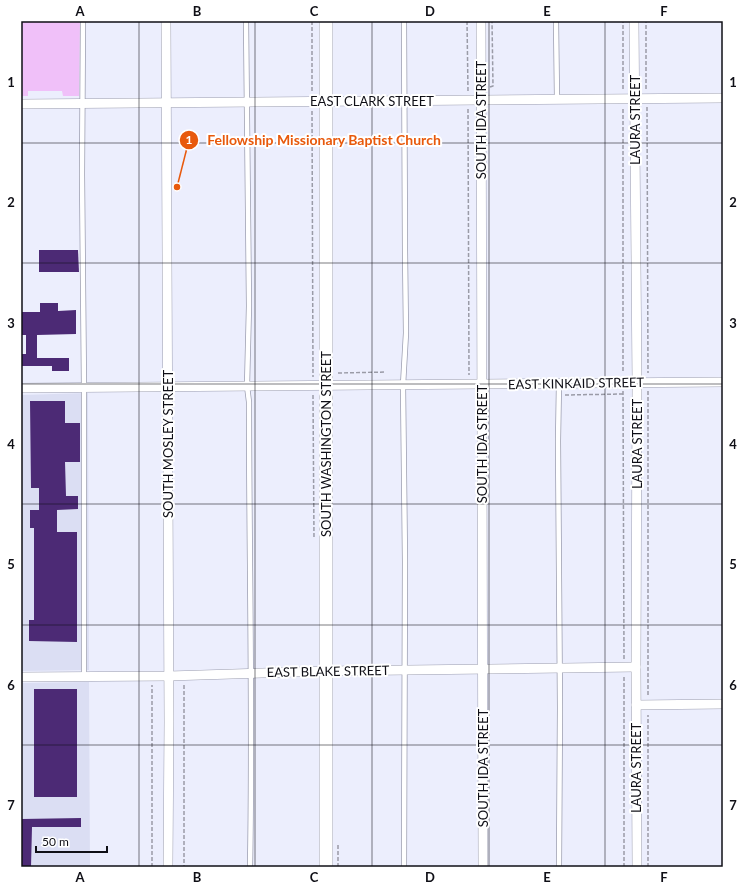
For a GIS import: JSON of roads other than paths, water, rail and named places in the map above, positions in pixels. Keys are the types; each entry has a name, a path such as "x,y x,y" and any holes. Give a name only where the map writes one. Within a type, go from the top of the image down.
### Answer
{"street":[{"name":"SOUTH MOSLEY STREET","path":"166,21 169,676 168,867"},
{"name":"SOUTH WASHINGTON STREET","path":"326,21 326,101 320,386 326,671 326,867"},
{"name":"SOUTH IDA STREET","path":"481,21 484,867"},
{"name":"LAURA STREET","path":"634,21 637,383 637,867"},
{"name":"EAST CLARK STREET","path":"21,104 723,98"},
{"name":"EAST KINKAID STREET","path":"21,388 723,382"},
{"name":"EAST BLAKE STREET","path":"21,677 169,676 326,671 636,667"},
{"path":"636,705 723,704"}],"lane":[{"path":"83,21 82,182 84,676"},
{"path":"246,21 249,306 247,386 249,402 250,867"},
{"path":"404,21 406,334 403,385 405,670 404,867"},
{"path":"556,21 557,99"},
{"path":"559,384 559,867"}],"place":[{"name":"Fellowship Missionary Baptist Church","path":"177,187"}]}
